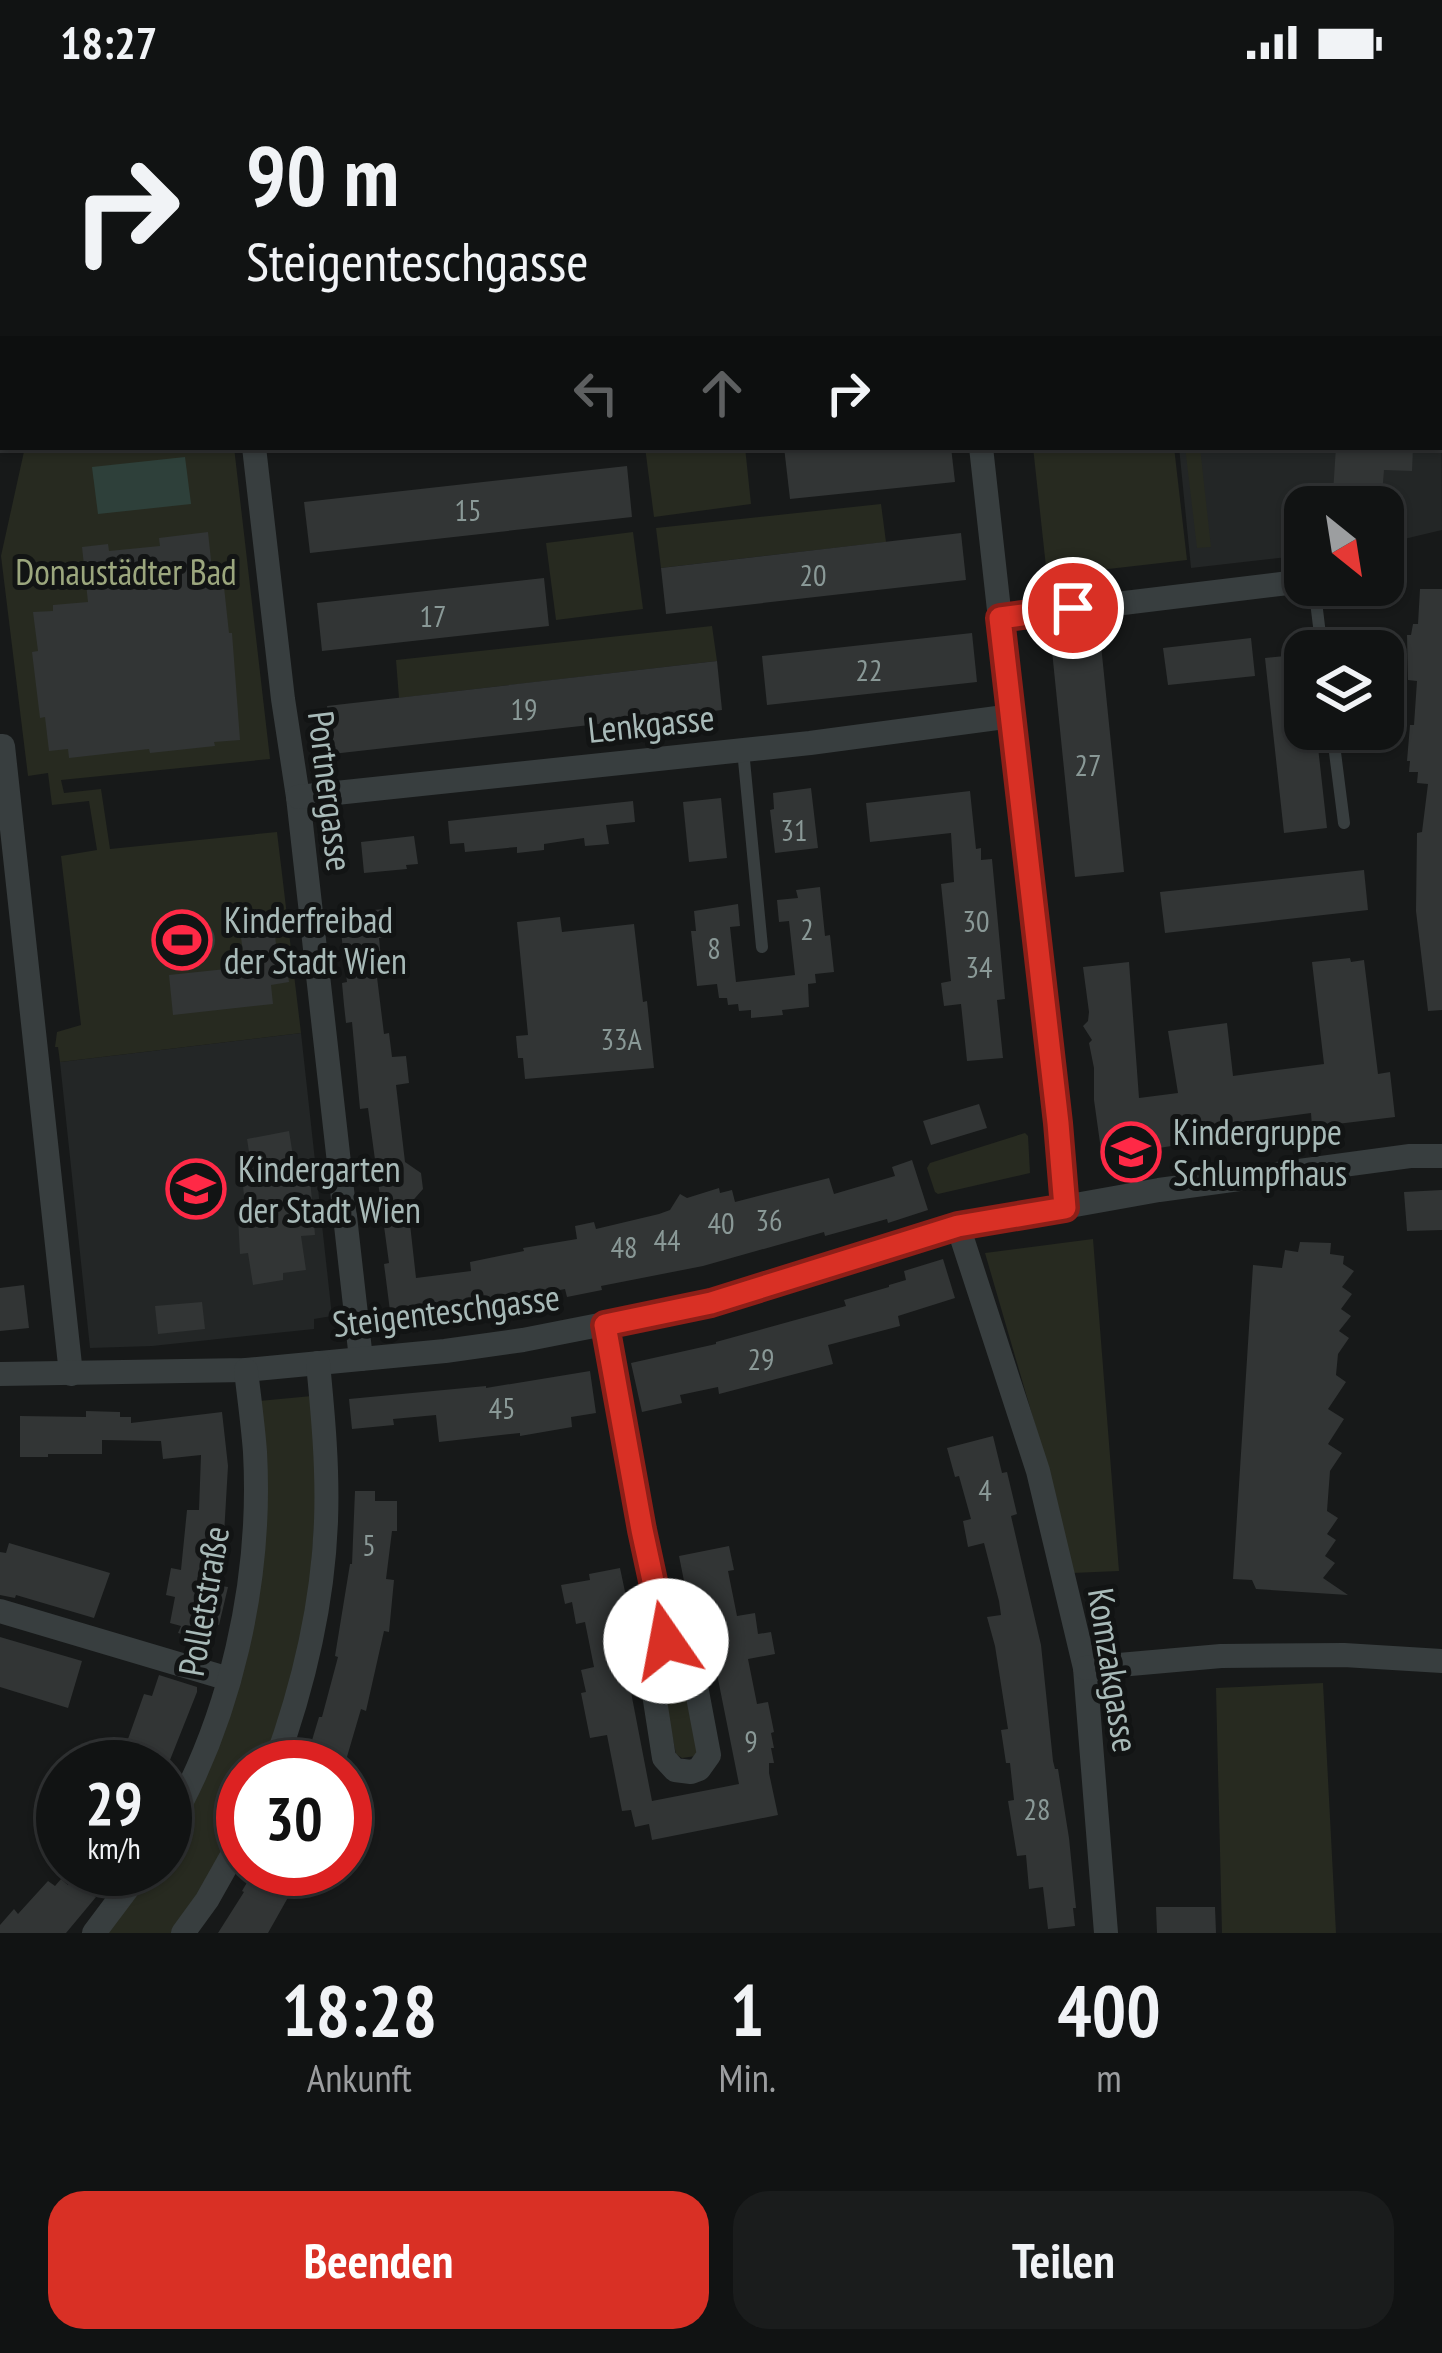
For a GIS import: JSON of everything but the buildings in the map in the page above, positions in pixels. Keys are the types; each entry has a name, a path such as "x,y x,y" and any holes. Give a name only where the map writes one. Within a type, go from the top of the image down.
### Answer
{"street":[{"name":"Portnergasse","path":"254,450 361,1360"},
{"path":"981,450 1065,1208"},
{"path":"1000,618 1284,583"},
{"name":"Lenkgasse","path":"298,797 1012,716"},
{"path":"1,746 71,1374"},
{"name":"Steigenteschgasse","path":"0,1374 246,1370 484,1346 729,1298 958,1226 1159,1190 1410,1156 1442,1156"},
{"name":"Komzakgasse","path":"958,1226 1024,1422 1084,1668 1106,1933"},
{"path":"605,1325 674,1678"},
{"path":"283,1740 308,1654 323,1559 326,1490 318,1363"},
{"name":"Polletstraße","path":"192,1775 229,1679 245,1607 254,1532 255,1450 246,1370"},
{"path":"0,1610 229,1679"},
{"path":"1084,1668 1222,1656 1344,1655 1442,1661"},
{"path":"183,1933 216,1885"},
{"path":"94,1933 122,1896"}],"lane":[{"path":"743,749 763,947"},
{"path":"1335,750 1344,824"}],"shaded area":[{"path":"1179,450 1442,450 1442,530 1404,539 1404,486 1284,486 1284,557 1191,568"},
{"path":"185,457 191,504 98,514 92,467"},
{"path":"196,921 210,926 215,940 210,954 196,959 182,954 177,940 182,926"},
{"name":"Kindergarten der Stadt Wien","path":"301,1033 332,1316 314,1319 314,1329 90,1348 60,1062"}],"green space":[{"name":"Donaustädter Bad","path":"24,450 234,450 270,759 61,780 64,793 101,789 110,849 277,832 301,1033 60,1062 57,1032 81,1025 61,856 97,850 89,801 52,805 48,773 28,776 1,556"},
{"path":"645,450 745,450 751,504 654,517"},
{"path":"1033,450 1174,450 1187,560 1047,576"},
{"path":"1185,450 1200,450 1211,547 1197,548"},
{"path":"881,504 886,542 661,568 656,528"},
{"path":"633,532 643,609 556,620 546,543"},
{"path":"712,626 717,661 399,698 396,660"},
{"path":"1025,1133 1030,1173 935,1192 927,1168 930,1163"},
{"path":"1093,1239 1119,1571 1072,1573 1049,1473 985,1253"},
{"path":"312,1396 318,1472 307,1623 273,1740 216,1740 216,1869 173,1933 105,1933 132,1896 192,1896 192,1795 227,1712 259,1401"},
{"path":"1323,1683 1336,1933 1222,1933 1216,1688"},
{"path":"683,1688 700,1751 682,1758 676,1754 664,1697"}],"place":[{"name":"Kinderfreibad der Stadt Wien","path":"182,940"},
{"name":"Kindergruppe Schlumpfhaus","path":"1131,1152"},
{"name":"Kindergarten der Stadt Wien","path":"196,1189"}],"route":[{"path":"666,1641 605,1325 711,1303 958,1226 1065,1208 1000,618 1073,608"}]}
